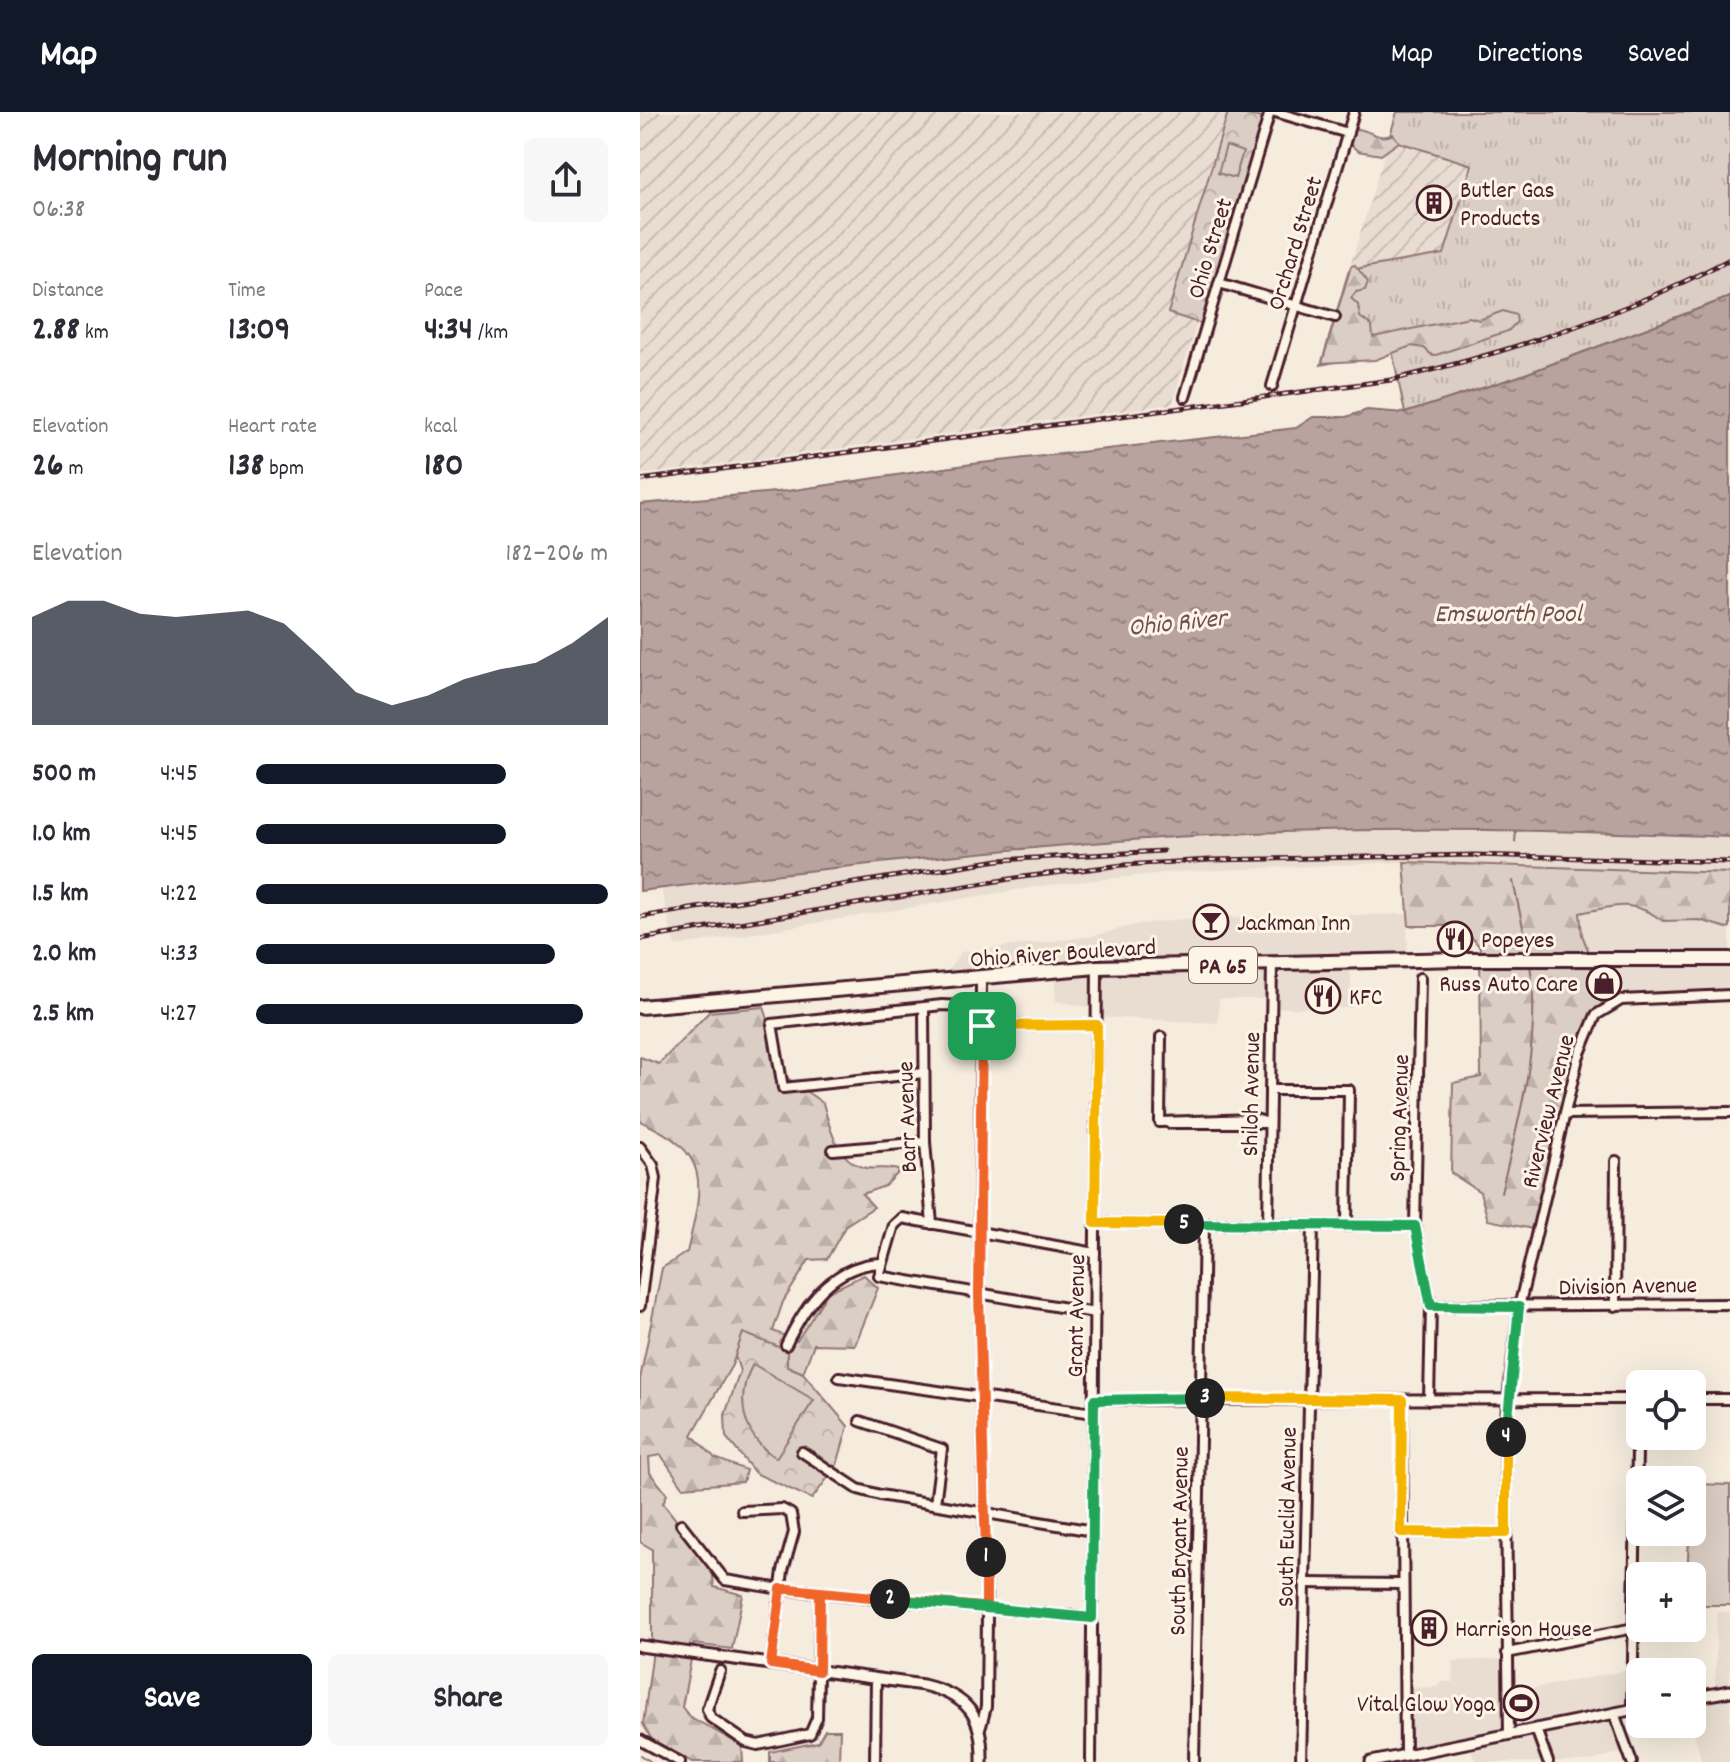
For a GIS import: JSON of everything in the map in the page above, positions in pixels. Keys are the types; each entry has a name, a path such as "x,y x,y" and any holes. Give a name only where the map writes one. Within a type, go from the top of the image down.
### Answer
{"highway":[{"name":"Ohio River Boulevard","path":"640,1007 981,980 1097,967 1591,957 1730,959"}],"street":[{"path":"1273,112 1348,133"},
{"name":"Ohio Street","path":"1185,397 1273,112"},
{"name":"Orchard Street","path":"1272,386 1354,112"},
{"path":"1219,283 1335,317"},
{"name":"Shiloh Avenue","path":"1268,1225 1272,964"},
{"name":"Grant Avenue","path":"1091,1762 1097,967"},
{"name":"Spring Avenue","path":"1420,978 1415,1226 1431,1306 1429,1400"},
{"path":"981,980 979,1294 986,1513 986,1707 981,1726 982,1762"},
{"name":"Riverview Avenue","path":"1509,1734 1506,1533 1509,1398 1519,1307 1589,1026 1606,1007 1637,998 1730,995"},
{"path":"924,1073 783,1088 772,1024 924,1008 982,1007"},
{"name":"Barr Avenue","path":"924,1008 925,1142 932,1224"},
{"path":"982,1026 1097,1025"},
{"path":"1161,1037 1160,1122 1254,1126 1269,1123"},
{"path":"1270,1090 1349,1090 1347,1226"},
{"path":"1565,1114 1730,1112"},
{"path":"833,1150 925,1142"},
{"path":"640,1147 653,1165 656,1178 640,1306"},
{"path":"1615,1306 1616,1161"},
{"path":"1095,1253 902,1218 894,1225 879,1276 1095,1313"},
{"path":"1095,1223 1415,1226"},
{"name":"South Bryant Avenue","path":"1194,1762 1204,1224"},
{"name":"South Euclid Avenue","path":"1301,1762 1313,1226"},
{"path":"786,1345 814,1295 858,1266 882,1263"},
{"name":"Division Avenue","path":"1431,1306 1730,1304"},
{"path":"839,1377 1094,1413"},
{"path":"1094,1400 1626,1399"},
{"path":"1706,1399 1730,1399"},
{"path":"1402,1400 1401,1584 1405,1755"},
{"path":"860,1421 942,1449 935,1504"},
{"path":"1635,1562 1638,1450"},
{"path":"802,1452 858,1489 1093,1531"},
{"path":"742,1511 782,1509 791,1514 794,1532 781,1589 771,1664"},
{"path":"681,1524 725,1580 781,1589 1092,1618"},
{"path":"1401,1532 1506,1533"},
{"path":"1304,1583 1401,1584"},
{"path":"720,1671 707,1709 715,1721 758,1745 813,1732 819,1671 820,1592"},
{"path":"1507,1653 1626,1630"},
{"path":"640,1646 947,1692 962,1701 981,1726"},
{"path":"875,1762 876,1679"},
{"path":"1706,1695 1730,1691"},
{"path":"1371,1762 1405,1755 1422,1757 1509,1734 1626,1711"},
{"path":"1614,1713 1632,1762"},
{"path":"1536,1729 1548,1762"},
{"path":"640,1740 680,1762"}],"shaded area":[{"path":"640,112 1228,112 1168,313 1197,323 1172,404 640,475"},
{"path":"1389,139 1472,164 1444,254 1349,270"},
{"path":"1320,831 1615,832 1730,837 1730,873 1404,862 1175,872 1047,885 675,946 661,888 797,871 1145,839"},
{"path":"1627,904 1683,922 1699,920 1730,927 1730,995 1637,998 1606,1007 1592,992 1591,957 1582,935 1580,913"},
{"path":"1408,914 1407,960 1350,962 1352,1008 1271,1008 1271,999 1219,999 1218,1023 1097,1017 1097,1009 1056,1001 1054,972 939,983 961,952 1092,936 1139,924 1194,918"},
{"path":"1717,1612 1730,1612 1730,1762 1702,1762 1695,1738 1706,1738 1706,1695 1715,1693"},
{"path":"1507,1659 1509,1693 1626,1670 1626,1711 1615,1713 1628,1750 1588,1762 1476,1762 1467,1742 1405,1755 1404,1688 1436,1687 1441,1682 1453,1682 1453,1661"}],"green space":[{"path":"1228,112 1264,118 1202,324 1168,313"},
{"path":"1397,112 1730,112 1730,297 1520,376 1405,413 1392,350 1321,365 1349,270 1444,254 1472,165 1389,139"},
{"path":"1358,129 1380,136 1393,134 1399,142 1381,155 1358,151 1346,141 1349,131"},
{"path":"1226,146 1243,152 1235,178 1218,173"},
{"path":"1355,265 1368,282 1365,290 1356,292 1351,298 1358,305 1360,317 1372,326 1373,337 1469,317 1479,320 1503,311 1516,315 1517,322 1508,331 1433,356 1424,348 1411,346 1375,360 1322,363 1351,266"},
{"path":"1404,862 1730,873 1730,927 1727,928 1699,920 1663,921 1633,907 1614,906 1580,913 1582,935 1591,957 1592,992 1606,1007 1589,1026 1538,1230 1488,1220 1480,1192 1451,1173 1453,1083 1481,1077 1480,947 1462,926 1409,926"},
{"path":"764,1007 786,1077 823,1103 835,1141 846,1157 862,1167 900,1171 885,1186 862,1194 874,1207 846,1225 827,1259 809,1260 783,1302 773,1331 797,1341 828,1292 864,1275 878,1288 855,1345 814,1344 803,1373 787,1366 743,1334 732,1365 692,1435 715,1458 746,1470 743,1482 683,1487 661,1455 649,1457 650,1473 667,1494 663,1503 712,1566 714,1587 743,1595 732,1649 694,1644 682,1707 689,1716 742,1746 743,1762 692,1762 652,1740 643,1724 652,1658 652,1549 640,1542 640,1379 662,1268 687,1252 697,1208 697,1173 680,1146 664,1133 640,1121 640,1057 659,1064 709,1012"},
{"path":"743,1333 787,1350 787,1366 803,1373 848,1426 837,1465 812,1499 755,1473 726,1437 725,1415 740,1371 735,1356"},
{"path":"753,1364 814,1400 776,1458 756,1439 745,1416 744,1390"},
{"path":"1706,1484 1730,1485 1730,1605 1706,1605 1706,1562 1688,1562 1689,1546 1706,1546"},
{"path":"825,1730 840,1730 839,1762 770,1762 770,1752 818,1742"}],"water":[{"name":"Emsworth Pool","path":"1730,297 1730,837 1437,830 1218,835 955,855 640,891 640,504 787,491 972,464 1296,428 1313,417 1346,417 1367,410 1405,413 1520,376"}],"waterway":[{"path":"1515,842 1516,831"},
{"path":"1513,881 1529,955"},
{"path":"1501,1192 1531,1050 1533,993 1530,965"},
{"path":"641,1755 651,1762"}],"railway":[{"path":"640,480 1391,380 1478,358 1607,315 1730,259"},
{"path":"640,917 999,860 1163,851"},
{"path":"640,939 1022,877 1123,865 1210,860 1475,855 1730,862"}],"place":[{"name":"Butler Gas Products","path":"1434,203"},
{"name":"Jackman Inn","path":"1211,922"},
{"name":"Popeyes","path":"1455,939"},
{"name":"Russ Auto Care","path":"1604,983"},
{"name":"KFC","path":"1323,996"},
{"name":"Harrison House","path":"1429,1628"},
{"name":"Vital Glow Yoga","path":"1521,1703"}],"route":[{"path":"982,1026 979,1294 986,1513 986,1608 981,1607 789,1589 781,1589 771,1664 819,1671 820,1592 1092,1618 1094,1400 1402,1400 1401,1532 1506,1533 1505,1424 1519,1307 1431,1306 1415,1226 1095,1223 1097,1025 982,1026"}],"water label":[{"name":"Ohio River","path":"1177,621"}]}
